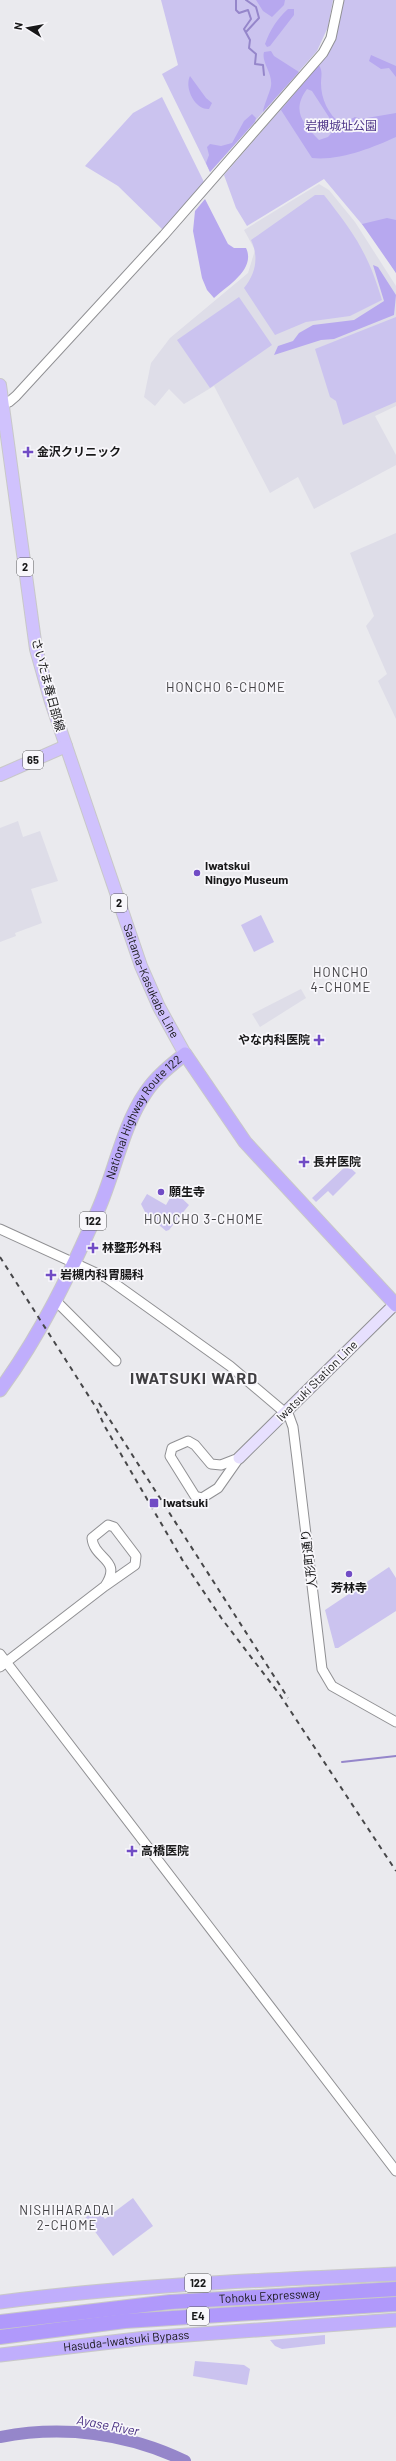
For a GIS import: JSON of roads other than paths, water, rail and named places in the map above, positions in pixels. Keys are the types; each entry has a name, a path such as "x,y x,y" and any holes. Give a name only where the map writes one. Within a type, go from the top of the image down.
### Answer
{"highway":[{"name":"National Highway Route 122","path":"0,1390 20,1363 57,1302 104,1196 139,1103 156,1080 185,1054 245,1142 396,1304"},
{"name":"122","path":"0,2302 73,2293 185,2284 396,2274"},
{"name":"Tohoku Expressway","path":"0,2322 170,2302 396,2289"},
{"name":"Tohoku Expressway","path":"0,2337 124,2321 396,2304"},
{"name":"Hasuda-Iwatsuki Bypass","path":"0,2355 83,2344 396,2320"}],"main road":[{"name":"さいたま春日部線","path":"0,385 1,404 36,649 66,746"},
{"name":"65","path":"0,775 66,746"},
{"name":"Saitama-Kasukabe Line","path":"66,746 141,966 164,1017 185,1054"},
{"name":"Iwatsuki Station Line","path":"239,1458 396,1304"}],"street":[{"path":"1,404 16,396 160,240 323,53 331,38 339,0"},
{"path":"0,1228 107,1278 204,1346 285,1412"},
{"path":"57,1302 116,1361"},
{"name":"人形町通り","path":"285,1412 292,1421 320,1658 325,1677 332,1686 396,1722"},
{"path":"188,1441 195,1446 205,1460 211,1464 221,1465 239,1458 218,1488 206,1497 199,1498 195,1496 170,1453 172,1448 188,1441"},
{"path":"3,1665 105,1586 125,1573 135,1565 136,1556 114,1527 108,1525 92,1538 111,1568 118,1572 125,1573"},
{"path":"105,1586 111,1575 111,1568"},
{"path":"0,1654 3,1665 396,2171"}],"waterway":[{"path":"236,0 236,10 239,13 248,10 251,19 244,29 250,40 249,48 256,54 255,64 263,65 264,75"},
{"path":"246,0 256,7 259,18 246,32"},
{"path":"342,1762 396,1756"},
{"name":"Ayase River","path":"0,2437 24,2433 47,2432 94,2434 140,2444 163,2451 185,2461"}],"railway":[{"path":"0,1257 97,1409 104,1425 183,1561 222,1619 280,1695 396,1871"},
{"path":"99,1403 288,1698"}],"place":[{"name":"金沢クリニック","path":"28,452"},
{"name":"Iwatskui Ningyo Museum","path":"197,873"},
{"name":"やな内科医院","path":"319,1040"},
{"name":"長井医院","path":"304,1162"},
{"name":"願生寺","path":"161,1192"},
{"name":"林整形外科","path":"93,1248"},
{"name":"岩槻内科胃腸科","path":"51,1275"},
{"name":"Iwatsuki","path":"154,1503"},
{"name":"芳林寺","path":"349,1574"},
{"name":"高橋医院","path":"132,1851"}],"district":[{"name":"HONCHO 6-CHOME","path":"226,687"},
{"name":"HONCHO 4-CHOME","path":"341,980"},
{"name":"HONCHO 3-CHOME","path":"204,1219"},
{"name":"IWATSUKI WARD","path":"194,1378"},
{"name":"NISHIHARADAI 2-CHOME","path":"67,2218"}],"park label":[{"name":"岩槻城址公園","path":"341,126"}]}
